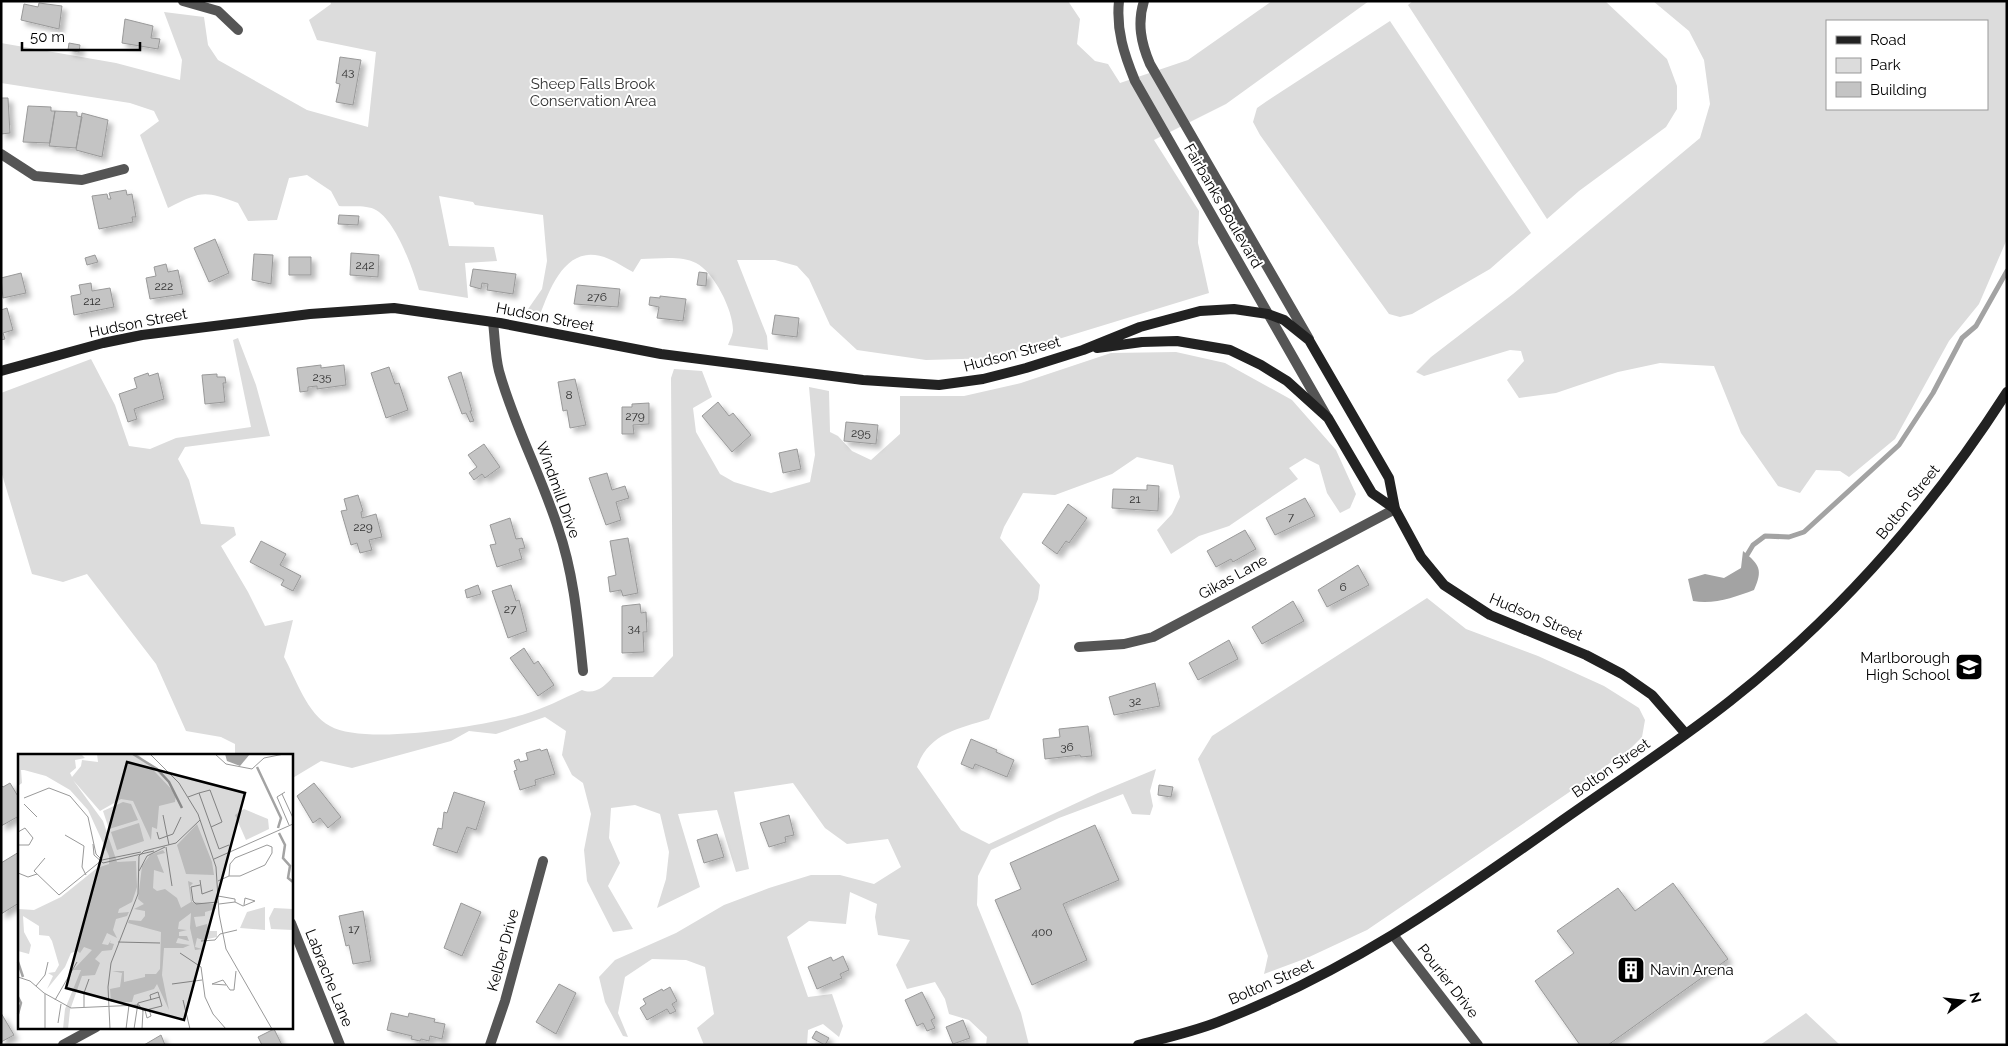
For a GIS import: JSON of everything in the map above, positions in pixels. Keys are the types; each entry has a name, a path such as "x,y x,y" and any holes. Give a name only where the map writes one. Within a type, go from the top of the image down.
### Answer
{"street":[{"path":"183,1 218,11 238,30"},
{"name":"Fairbanks Boulevard","path":"1119,1 1120,39 1135,81 1328,418"},
{"name":"Fairbanks Boulevard","path":"1142,5 1140,30 1150,64 1309,340"},
{"path":"1,154 35,176 82,180 124,169"},
{"name":"Hudson Street","path":"1,371 103,343 142,335 310,314 394,308 493,322 661,354 911,384 939,385 984,379 1083,350 1140,327 1200,311 1234,308 1268,314 1284,320 1309,340 1389,478 1395,509 1421,557 1444,585 1458,596 1490,615 1586,655 1622,674 1652,695 1686,734"},
{"name":"Windmill Drive","path":"493,322 498,369 511,409 540,476 559,531 576,601 583,671"},
{"name":"Hudson Street","path":"1083,350 1160,340 1194,343 1230,350 1261,364 1281,377 1328,418 1372,493 1395,509"},
{"name":"Bolton Street","path":"1138,1045 1227,1018 1334,969 1394,936 1451,899 1686,734 1731,700 1781,658 1875,565 1929,501 2007,392"},
{"name":"Gikas Lane","path":"1079,647 1124,644 1153,638 1395,509"},
{"name":"Kelber Drive","path":"490,1045 505,1001 543,861"},
{"name":"Labrache Lane","path":"292,925 340,1045"},
{"name":"Pourier Drive","path":"1394,936 1478,1045"},
{"path":"64,1045 94,1028"}],"green space":[{"name":"Sheep Falls Brook Conservation Area","path":"330,1 1068,1 1080,19 1077,44 1095,61 1108,64 1120,83 1188,60 1272,1 1369,1 1226,104 1154,140 1199,211 1198,243 1209,293 996,358 926,360 857,350 830,325 809,279 797,266 775,260 737,260 767,336 768,350 728,345 733,332 732,322 730,312 721,292 703,268 696,263 683,259 641,259 633,272 609,259 595,255 582,256 572,261 563,269 550,291 540,315 526,312 542,289 547,261 543,215 475,205 473,202 439,196 449,246 494,247 497,261 465,263 468,298 419,290 402,245 389,222 382,214 370,208 339,206 331,191 307,175 289,178 277,220 248,221 238,203 210,194 188,198 168,208 140,135 159,121 154,111 130,103 1,83 1,43 116,63 180,80 182,60 164,12 204,17 208,45 218,60 307,110 368,127 376,52 317,40 309,20 331,4"},
{"path":"1413,1 1605,1 1667,59 1677,86 1677,109 1666,127 1579,191 1547,219 1408,5"},
{"path":"1653,1 2007,1 2007,239 1979,304 1949,341 1895,439 1849,477 1840,471 1816,470 1800,493 1778,486 1741,433 1714,366 1660,363 1618,372 1556,393 1519,398 1507,380 1524,361 1521,351 1510,350 1424,376 1416,372 1431,357 1513,294 1700,138 1710,104 1704,60 1689,31"},
{"path":"1390,21 1531,233 1490,269 1412,314 1400,317 1389,314 1260,135 1253,122 1257,108"},
{"path":"238,338 256,385 270,436 185,447 178,459 189,480 201,524 234,527 236,535 221,546 265,626 293,620 284,657 309,705 330,726 347,732 396,734 424,732 453,729 522,715 582,690 595,691 603,687 613,677 653,677 673,656 671,378 674,369 702,371 712,397 693,408 696,432 720,474 734,482 771,493 810,482 815,455 809,387 829,391 830,432 838,436 852,451 871,460 900,434 900,396 964,396 1021,383 1111,353 1176,352 1225,363 1292,400 1336,450 1356,494 1350,508 1340,513 1327,493 1319,465 1305,458 1289,468 1298,479 1229,526 1199,536 1171,554 1157,530 1172,514 1180,497 1173,465 1137,457 1112,474 1055,495 1023,493 1000,538 1040,585 1038,599 989,719 946,734 937,740 922,756 917,767 961,830 989,844 1098,793 1156,769 1150,791 1153,806 1150,815 1132,814 1123,794 1059,818 991,850 978,876 977,905 1021,1013 1029,1045 986,1045 987,1037 969,1020 949,1014 945,999 935,982 907,989 896,965 910,940 878,935 875,917 877,904 850,892 846,924 809,921 787,937 808,997 832,994 843,1026 839,1037 823,1024 808,1030 807,1045 704,1045 697,1028 714,1014 705,967 686,960 652,959 625,977 618,1013 628,1037 623,1036 605,1002 599,977 615,960 676,933 724,905 811,875 840,875 874,884 901,867 888,839 847,844 825,828 793,783 734,792 749,869 736,872 717,810 678,814 700,887 657,908 666,879 669,852 660,814 635,805 611,808 609,838 620,863 608,886 633,929 613,932 587,881 584,850 591,814 583,783 572,775 562,755 566,731 545,717 496,734 469,731 451,741 352,768 321,761 292,778 292,754 235,754 235,744 221,737 186,731 156,664 87,574 63,582 32,574 1,471 1,393 91,359 115,405 129,446 150,449 176,438 251,427 233,340"},
{"path":"1427,598 1466,629 1538,656 1604,686 1639,708 1645,720 1642,737 1631,748 1568,793 1367,930 1307,958 1264,974 1268,956 1198,759 1212,736"},
{"path":"1806,1013 1840,1045 1760,1045"}],"shaded area":[{"path":"1743,551 1753,560 1758,568 1759,573 1754,590 1717,601 1693,601 1688,579 1705,574 1724,578 1741,568"}],"building":[{"path":"39,3 62,6 59,29 21,20 24,4 38,7"},
{"path":"125,19 153,26 151,38 160,39 158,49 122,43"},
{"path":"69,43 80,45 79,52 68,50"},
{"path":"340,57 361,60 353,105 336,102 340,84 336,83"},
{"path":"1,98 8,98 10,133 1,134"},
{"path":"28,106 51,107 51,111 55,111 50,143 23,142"},
{"path":"55,111 77,112 77,116 82,117 76,148 49,146"},
{"path":"82,113 108,120 102,157 76,150"},
{"path":"126,190 127,195 132,194 136,217 132,217 133,222 99,229 92,196 107,194 108,199 111,199 109,193"},
{"path":"339,215 359,216 358,225 338,224"},
{"path":"215,239 229,273 209,282 194,248"},
{"path":"351,253 379,255 378,277 350,275"},
{"path":"254,254 273,255 271,284 252,280"},
{"path":"95,255 98,262 87,265 85,258"},
{"path":"289,257 311,257 311,275 289,275"},
{"path":"166,264 168,272 178,270 183,294 150,299 146,278 156,276 154,267"},
{"path":"473,269 516,274 513,294 487,290 488,284 482,283 481,289 470,286"},
{"path":"699,272 707,273 706,286 697,285"},
{"path":"21,273 26,293 3,298 1,278"},
{"path":"91,283 92,291 110,288 114,307 74,315 71,296 81,294 79,285"},
{"path":"577,285 620,289 618,307 574,304"},
{"path":"660,296 686,299 683,321 657,318 659,307 649,305 650,297 660,298"},
{"path":"7,308 13,330 3,333 5,339 1,340 1,310"},
{"path":"775,315 799,318 797,337 772,334"},
{"path":"321,365 321,368 344,365 346,385 317,389 317,386 308,387 308,391 300,392 297,368"},
{"path":"389,367 395,384 399,383 408,410 386,418 371,373"},
{"path":"461,372 474,421 470,422 466,413 462,414 448,377"},
{"path":"148,373 149,376 158,373 164,399 134,409 137,419 128,422 119,394 137,388 134,378"},
{"path":"217,374 217,377 225,377 226,383 223,383 225,402 205,404 202,375"},
{"path":"575,379 586,425 570,428 567,410 563,411 558,382"},
{"path":"718,402 729,416 733,413 751,435 732,452 702,416"},
{"path":"649,403 649,424 633,425 634,434 622,434 622,407 632,407 632,404"},
{"path":"846,422 878,425 876,444 844,441"},
{"path":"484,444 500,467 485,478 482,474 474,480 469,473 477,467 468,455"},
{"path":"797,449 801,469 783,473 779,453"},
{"path":"607,473 612,490 625,486 629,498 616,502 621,520 606,525 589,478"},
{"path":"1147,485 1159,486 1158,511 1112,508 1113,489 1147,490"},
{"path":"358,495 363,511 361,512 362,518 376,514 382,537 369,540 372,550 360,553 357,543 351,545 341,511 347,510 344,499"},
{"path":"1305,498 1315,516 1275,535 1266,518"},
{"path":"1068,504 1087,518 1069,543 1066,541 1057,554 1042,543"},
{"path":"510,518 516,539 522,538 525,548 519,549 522,559 497,567 490,545 496,544 490,525"},
{"path":"1245,530 1256,549 1233,562 1231,559 1216,567 1207,551"},
{"path":"628,538 638,593 623,596 621,590 610,592 608,577 616,575 610,541"},
{"path":"261,541 286,554 280,565 301,576 293,591 281,585 284,580 250,562"},
{"path":"1358,565 1369,585 1327,607 1318,590"},
{"path":"478,585 481,594 467,598 465,590"},
{"path":"511,585 516,601 519,600 527,631 508,638 492,591"},
{"path":"1293,601 1304,621 1262,644 1252,627"},
{"path":"640,604 641,613 646,612 647,632 643,632 644,652 622,653 622,606"},
{"path":"1229,640 1238,659 1198,680 1189,663"},
{"path":"524,648 534,664 538,661 554,685 538,696 510,658"},
{"path":"1155,683 1160,706 1114,715 1109,697"},
{"path":"1088,726 1092,756 1081,757 1080,755 1045,759 1043,739 1060,737 1059,729"},
{"path":"971,739 997,750 996,752 1014,760 1007,777 975,764 973,769 961,764"},
{"path":"540,749 541,751 547,749 555,774 535,780 536,785 520,790 514,771 517,770 514,761 519,759 520,762 528,760 526,753"},
{"path":"10,783 18,796 18,817 1,826 1,785 3,787"},
{"path":"314,783 341,817 328,828 320,818 313,823 297,796"},
{"path":"1159,785 1173,787 1171,797 1158,795"},
{"path":"454,792 485,802 476,830 467,827 457,853 433,845 438,828 442,829 444,812 447,813"},
{"path":"789,815 794,835 785,837 786,842 769,847 760,823"},
{"path":"1095,825 1119,880 1063,904 1087,960 1032,985 995,900 1021,889 1010,863"},
{"path":"717,834 724,857 704,863 697,840"},
{"path":"18,853 18,904 1,914 1,863"},
{"name":"Navin Arena","path":"1673,883 1728,959 1608,1045 1580,1045 1535,981 1574,953 1557,931 1618,888 1635,911"},
{"path":"461,903 481,912 462,956 444,948"},
{"path":"363,911 371,961 353,964 349,945 346,946 339,916"},
{"path":"843,956 849,970 840,974 842,978 817,989 808,967 831,957 833,961"},
{"path":"559,984 576,993 556,1034 536,1022"},
{"path":"670,987 677,1001 672,1004 676,1011 670,1014 667,1009 647,1020 640,1008 646,1004 643,999"},
{"path":"922,992 935,1018 931,1020 935,1028 927,1031 923,1023 917,1026 905,1000"},
{"path":"1,1013 14,1035 1,1042"},
{"path":"391,1013 408,1017 409,1013 435,1019 434,1022 445,1024 442,1039 430,1036 429,1041 421,1039 420,1041 411,1039 412,1036 387,1030"},
{"path":"963,1020 970,1038 953,1044 946,1027"},
{"path":"274,1029 282,1045 262,1045 258,1037"},
{"path":"816,1031 829,1038 825,1045 812,1038"},
{"path":"161,1035 165,1045 144,1045"}],"waterway":[{"path":"1747,555 1753,545 1765,536 1789,537 1804,532 1899,445 1933,393 1962,338 1976,326 2007,271"}],"place":[{"name":"Marlborough High School","path":"1969,667"},
{"name":"Navin Arena","path":"1631,970"}]}
